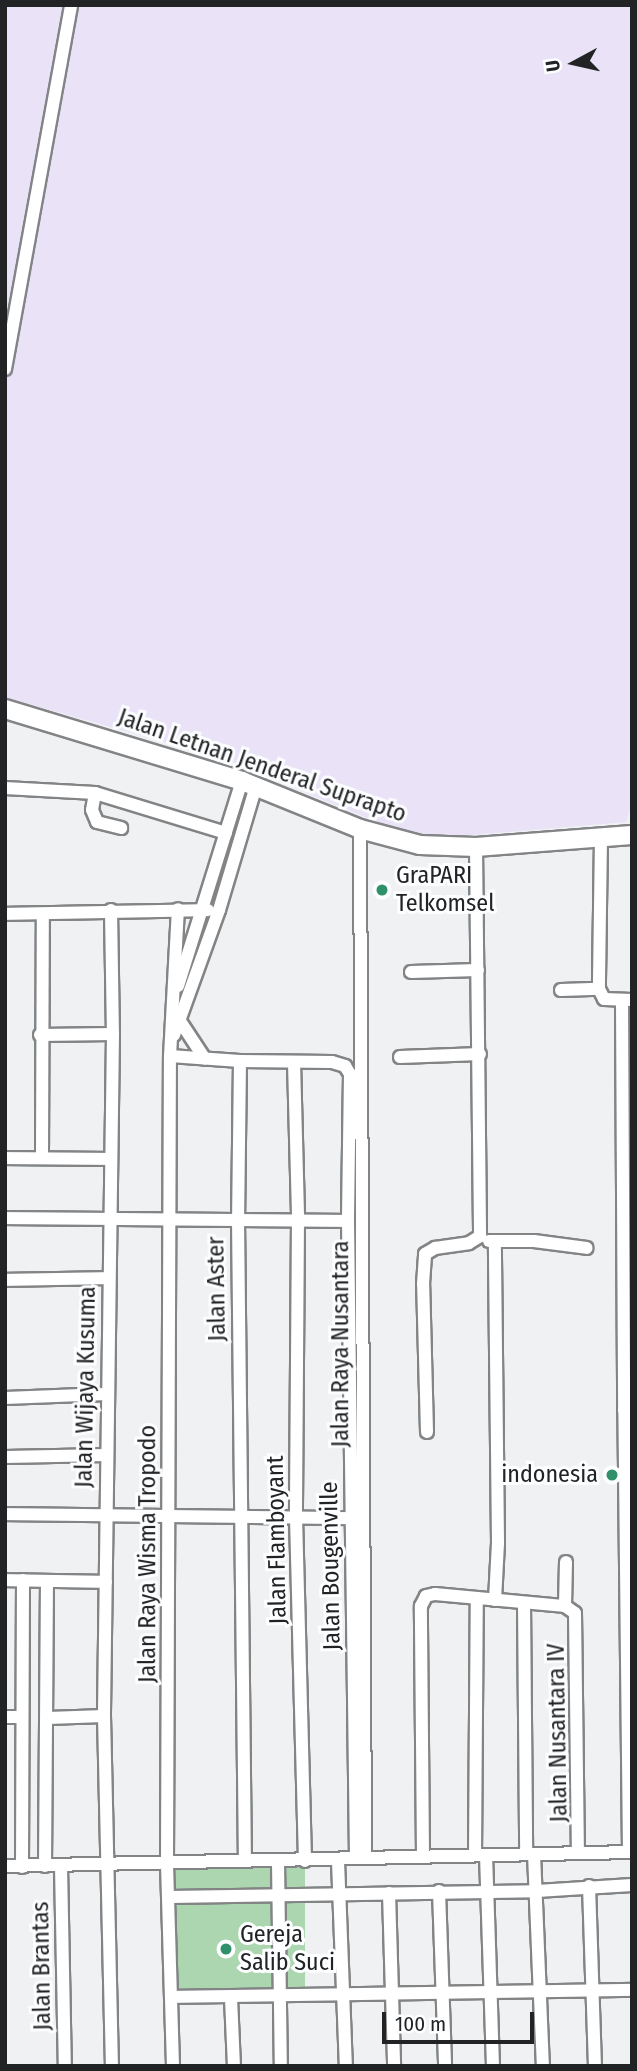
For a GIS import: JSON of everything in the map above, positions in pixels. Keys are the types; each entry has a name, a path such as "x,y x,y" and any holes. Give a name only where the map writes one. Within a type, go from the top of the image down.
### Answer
{"main road":[{"name":"Jalan Letnan Jenderal Suprapto","path":"5,709 249,784 360,829 420,845 476,847 632,835"}],"street":[{"path":"5,369 71,5"},
{"path":"171,1006 226,833 249,784"},
{"path":"171,1042 219,910 249,784"},
{"path":"5,789 94,793 226,833"},
{"path":"94,793 92,810 97,822 121,828"},
{"name":"Jalan Raya Nusantara","path":"359,1856 360,829"},
{"path":"5,1866 106,1865 167,1861 339,1863 359,1856 630,1852 627,1000 602,999 599,989 601,837"},
{"path":"476,847 480,1236"},
{"path":"171,1006 178,909"},
{"name":"Jalan Wijaya Kusuma","path":"111,910 113,1034 104,1716 112,2066"},
{"path":"5,914 219,910"},
{"path":"42,1158 40,1035 43,914"},
{"path":"411,972 478,970"},
{"path":"561,990 599,989"},
{"name":"Jalan Raya Wisma Tropodo","path":"171,1006 167,1861 173,2066"},
{"path":"180,1021 205,1059"},
{"path":"40,1035 113,1034"},
{"path":"400,1057 480,1054"},
{"path":"170,1056 294,1062"},
{"name":"Jalan Aster","path":"240,1061 238,1219 245,1861"},
{"name":"Jalan Bougenville","path":"294,1062 340,1063 347,1068 352,1086 348,1221 359,1856"},
{"name":"Jalan Flamboyant","path":"294,1062 298,1219 296,1517 305,1861"},
{"path":"5,1158 110,1159"},
{"path":"5,1218 348,1221"},
{"path":"480,1236 495,1243 534,1241 587,1248"},
{"path":"427,1432 423,1284 425,1254 435,1248 469,1243 480,1236"},
{"path":"495,1243 498,1543 495,1600"},
{"path":"5,1280 109,1278"},
{"path":"5,1398 107,1395"},
{"path":"5,1457 106,1455"},
{"path":"5,1514 352,1518"},
{"name":"Jalan Nusantara IV","path":"566,1562 578,1852"},
{"path":"5,1580 106,1582"},
{"path":"22,1867 23,1580"},
{"path":"46,1866 47,1581"},
{"path":"423,1855 421,1603 426,1596 435,1594 570,1609"},
{"path":"477,1598 481,1855 486,1891 493,2066"},
{"path":"524,1602 530,1854 537,1891 542,2066"},
{"path":"48,1718 104,1716"},
{"path":"5,1717 22,1717"},
{"path":"278,1862 281,2066"},
{"path":"339,1863 346,2066"},
{"name":"Jalan Brantas","path":"61,1866 65,2066"},
{"path":"169,1897 340,1892 537,1891 632,1885"},
{"path":"589,1886 595,2066"},
{"path":"439,1891 445,2066"},
{"path":"388,1893 394,2066"},
{"path":"172,1997 393,1995 540,1989 632,1990"},
{"path":"231,1998 234,2066"}],"shaded area":[{"path":"5,5 632,5 632,804 626,822 435,838 402,832 220,758 5,697"}],"green space":[{"path":"241,782 253,788 219,908 203,911"},
{"path":"167,1861 305,1861 305,1997 167,1997"}],"place":[{"name":"GraPARI Telkomsel","path":"382,890"},
{"name":"indonesia","path":"612,1475"},
{"name":"Gereja Salib Suci","path":"226,1949"}]}
